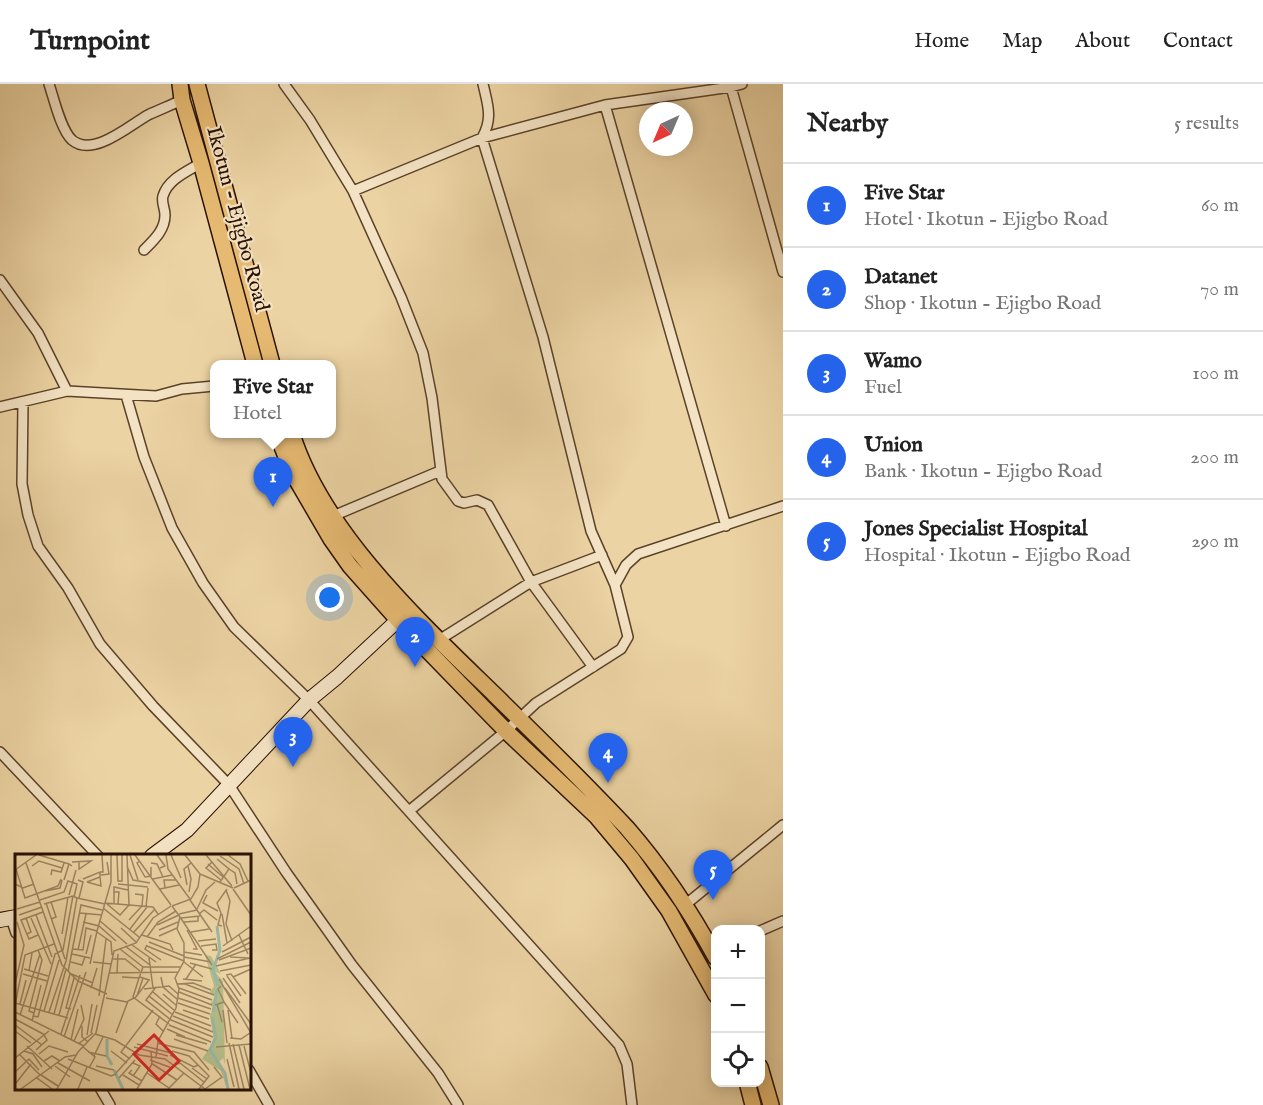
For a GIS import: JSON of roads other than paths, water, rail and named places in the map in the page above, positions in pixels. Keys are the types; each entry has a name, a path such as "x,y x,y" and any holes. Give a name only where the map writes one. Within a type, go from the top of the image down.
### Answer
{"main road":[{"name":"Ikotun - Ejigbo Road","path":"180,84 182,100 254,360"},
{"name":"Ikotun - Ejigbo Road","path":"197,84 271,360"},
{"path":"279,438 292,472 331,539 351,566 398,620 506,731 596,816 632,859 669,911 711,986"},
{"path":"294,438 306,470 333,516 375,572 439,640 627,828 685,905 711,948"},
{"path":"765,1084 771,1105"},
{"path":"748,1087 753,1105"}],"street":[{"path":"49,84 65,130 71,139 80,144 107,140 126,131 151,114 182,100"},
{"path":"284,84 310,120 353,191 402,297 423,353 432,398 442,479 458,501 464,503 477,500 488,505 531,582 593,667"},
{"path":"409,811 506,731 536,703 621,649 628,637 615,585 591,531 543,337 482,138 489,126 489,112 483,84"},
{"path":"353,191 482,138 605,105 742,84"},
{"path":"731,87 783,272"},
{"path":"605,105 726,526"},
{"path":"144,250 157,237 164,224 162,197 167,189 175,178 201,163"},
{"path":"0,280 38,333 67,391"},
{"path":"0,407 67,391 156,396 182,389 210,386"},
{"path":"126,396 156,492 172,528 202,583 234,627 309,700 619,1045 627,1064 632,1105"},
{"path":"23,402 22,484 28,515 38,546 68,588 100,644 153,706 229,785 286,872 352,965 438,1073 458,1105"},
{"path":"333,516 440,471"},
{"path":"615,585 626,565 638,554 783,506"},
{"path":"439,640 531,582 602,555"},
{"path":"155,854 187,830 309,700 398,620"},
{"path":"0,752 96,854"},
{"path":"685,905 783,825"},
{"path":"765,929 783,921"},
{"path":"250,1072 270,1105"},
{"path":"101,1090 110,1105"}],"place":[{"name":"Five Star","path":"273,507"},
{"name":"Datanet","path":"415,667"},
{"name":"Wamo","path":"293,767"},
{"name":"Union","path":"608,783"},
{"name":"Jones Specialist Hospital","path":"713,900"}]}
